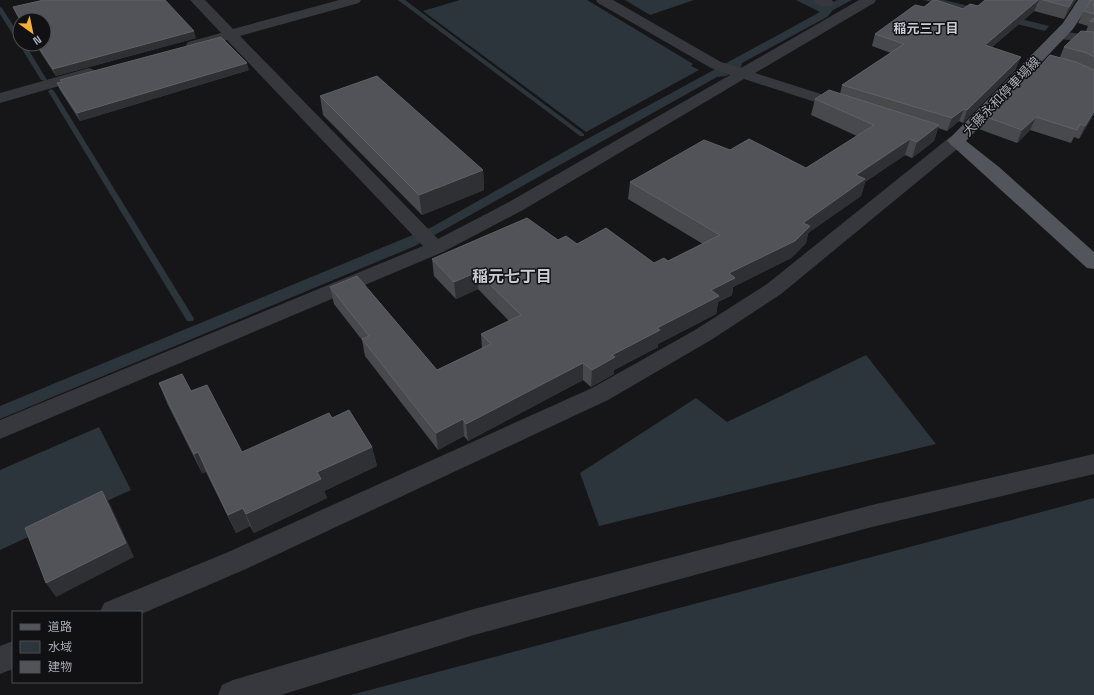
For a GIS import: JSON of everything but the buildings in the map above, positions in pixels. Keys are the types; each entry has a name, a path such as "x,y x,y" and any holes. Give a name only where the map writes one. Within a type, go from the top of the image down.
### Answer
{"main road":[{"name":"大藤永和停車場線","path":"1085,0 1043,61 949,139 993,171 1094,263"}],"street":[{"path":"197,0 429,241"},
{"path":"176,49 354,0"},
{"path":"603,0 716,65 860,111"},
{"path":"0,430 429,241 516,206 739,73 869,0"},
{"path":"1060,35 1094,40"},
{"path":"0,98 100,70"},
{"path":"116,611 236,561 600,394 703,335 774,289 949,139"},
{"path":"233,695 482,620 872,516 1094,464"},
{"path":"0,660 12,655"}],"water":[{"path":"460,0 587,0 693,64 691,66 699,70 586,132 423,11"},
{"path":"625,0 694,0 650,15"},
{"path":"796,0 814,0 825,5 838,0 852,0 833,10 827,17 742,63 741,68 726,76 717,77 415,246 0,419 0,406 432,227 578,144 820,12"},
{"path":"923,0 944,0 1049,26 1045,31"},
{"path":"866,355 936,444 599,526 580,473 696,398 727,422"},
{"path":"99,427 131,490 0,550 0,470"},
{"path":"1094,498 1094,695 351,695"}],"waterway":[{"path":"401,0 582,135"},
{"path":"0,9 12,28"},
{"path":"27,52 44,80"},
{"path":"51,91 190,319"}],"district":[{"name":"稲元三丁目","path":"926,28"},
{"name":"稲元七丁目","path":"512,276"}]}
